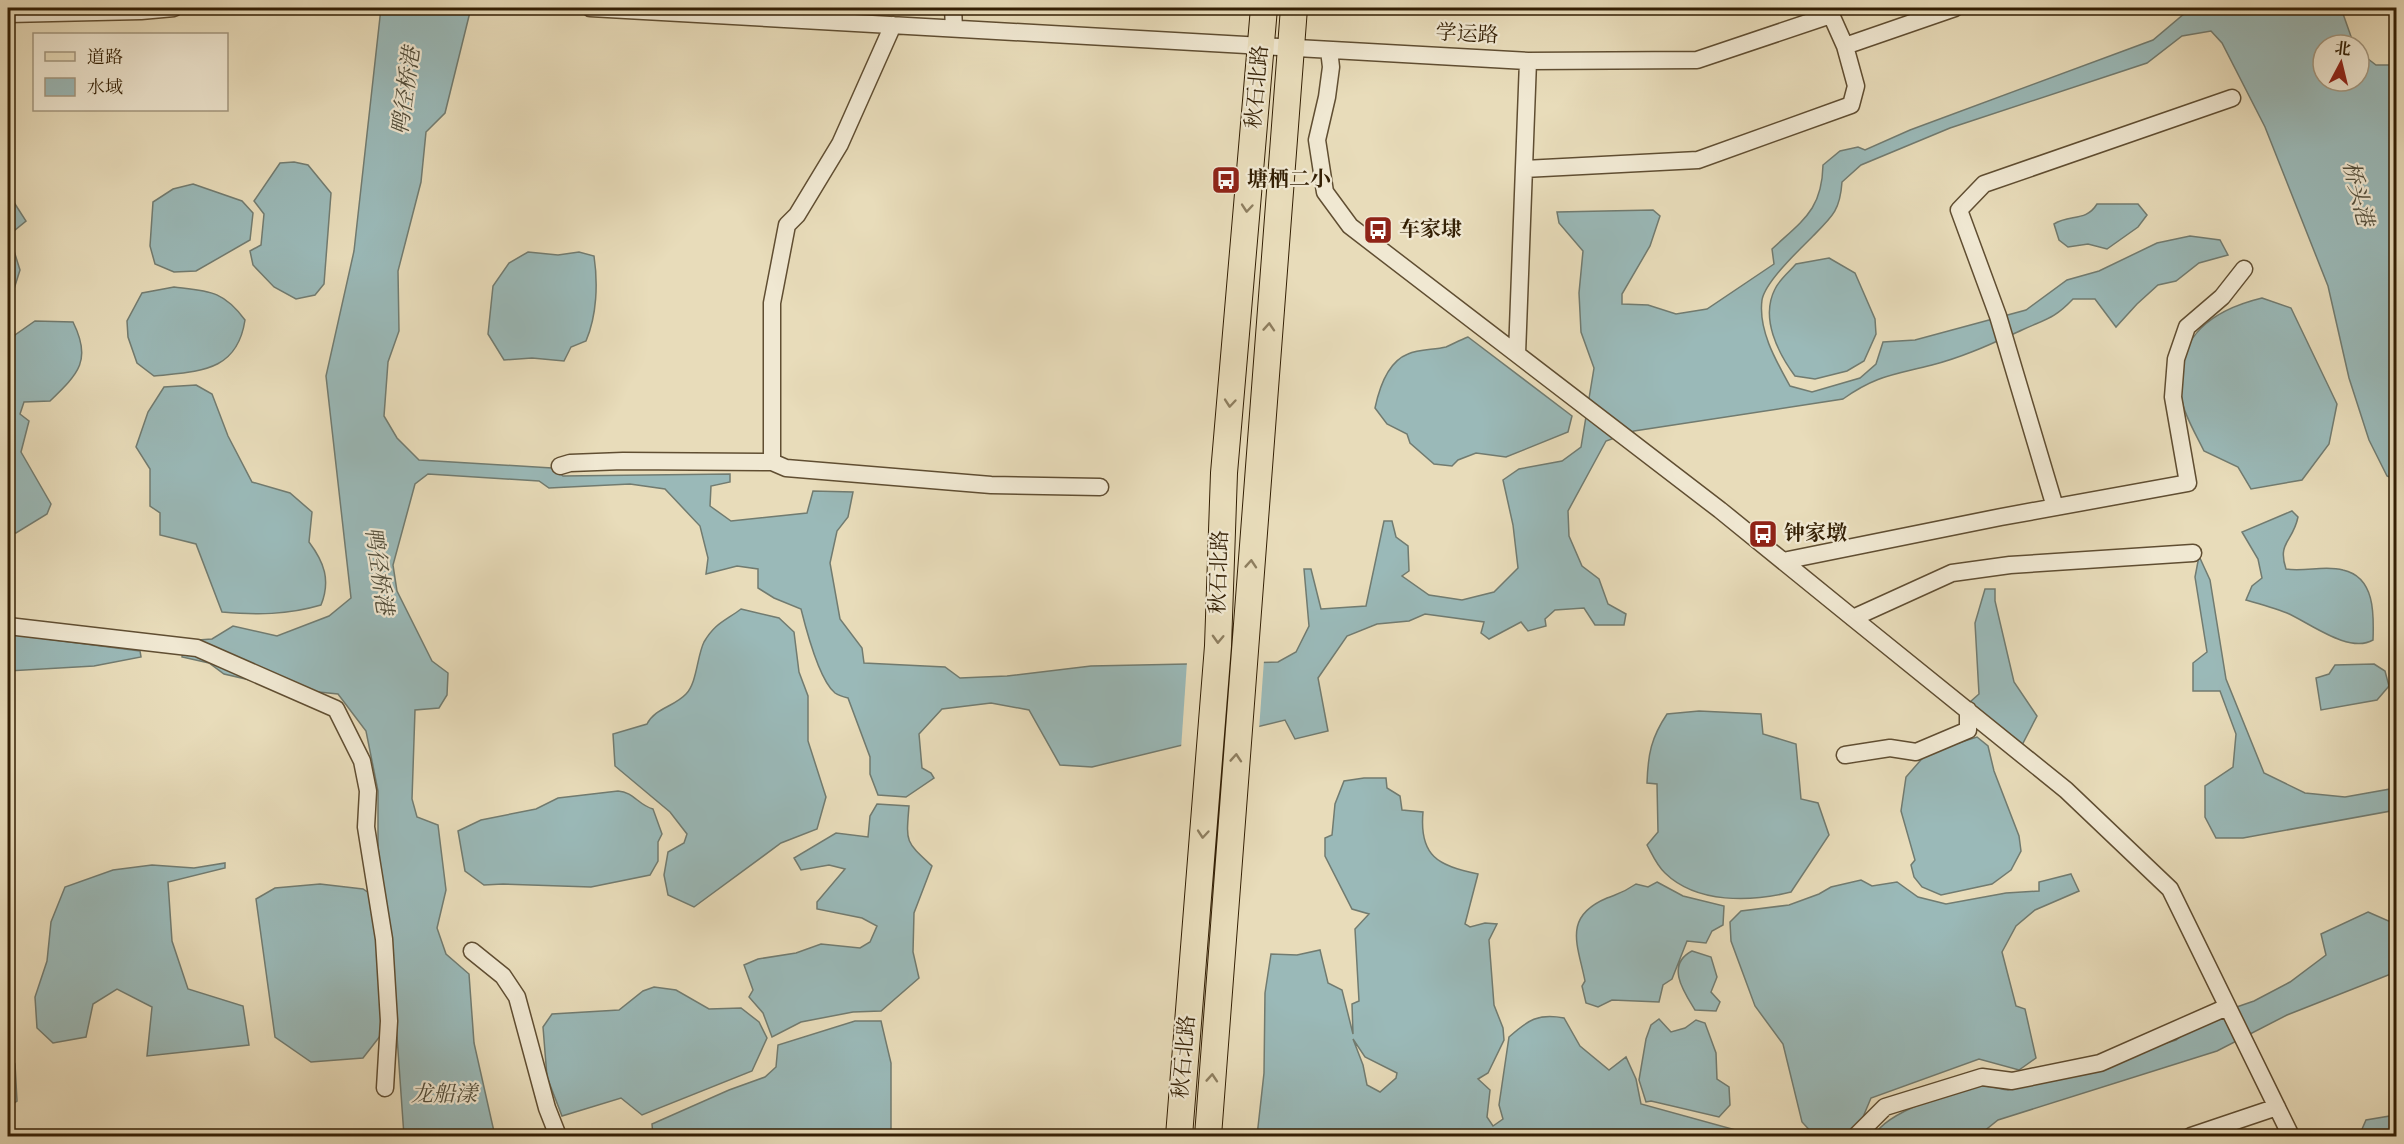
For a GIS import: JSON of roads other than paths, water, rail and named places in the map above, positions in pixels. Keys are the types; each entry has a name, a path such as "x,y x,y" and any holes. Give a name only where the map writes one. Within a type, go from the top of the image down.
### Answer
{"main road":[{"name":"秋石北路","path":"1179,1137 1218,646 1224,473 1264,8"},
{"name":"秋石北路","path":"1208,1137 1294,8"}],"street":[{"path":"8,14 141,11 174,8"},
{"name":"学运路","path":"590,8 1528,61 1698,60 1830,11"},
{"path":"953,8 954,28"},
{"path":"1845,46 1955,8"},
{"path":"1524,169 1698,160 1851,105 1856,87 1845,46 1830,11"},
{"path":"772,462 772,303 787,225 797,215 840,144 893,25"},
{"path":"1329,50 1331,67 1317,140 1325,192 1350,226 1783,561 1968,710 2066,790 2170,889 2291,1137"},
{"path":"1517,354 1528,61"},
{"path":"2055,507 1998,316 1959,210 1984,184 2232,98"},
{"path":"1783,561 2188,483 2173,397 2176,359 2187,327 2222,297 2244,269"},
{"path":"560,466 570,463 623,461 772,462 786,468 992,484 1100,487"},
{"path":"1853,618 1952,573 2010,565 2193,553"},
{"path":"8,626 197,648 336,709 362,761 368,791 366,827 385,950 389,1021 385,1088"},
{"path":"1845,755 1890,748 1916,752 1968,730 1968,710"},
{"path":"472,951 503,976 517,997 547,1108 558,1137"},
{"path":"1856,1137 1885,1107 1982,1077 2012,1081 2100,1063 2227,1007"},
{"path":"2191,1137 2277,1107"}],"water":[{"path":"381,8 471,8 445,113 426,132 421,182 398,271 399,331 388,362 384,416 397,438 419,460 552,468 563,476 730,474 730,482 711,486 710,506 731,521 807,513 813,491 853,492 848,517 837,531 830,563 840,619 862,648 864,663 945,667 960,678 1007,676 1091,666 1278,662 1296,652 1309,626 1304,569 1311,569 1321,609 1366,606 1384,521 1392,521 1396,537 1408,546 1409,571 1402,576 1429,595 1462,600 1494,592 1518,568 1513,525 1503,480 1519,469 1562,461 1581,447 1594,368 1581,332 1579,293 1583,251 1559,223 1557,212 1653,210 1660,216 1650,246 1622,294 1622,304 1648,305 1676,314 1707,309 1774,264 1772,249 1809,213 1819,193 1823,165 1840,151 1858,147 1865,150 1910,130 2153,40 2191,8 2341,8 2350,33 2311,33 2311,93 2371,93 2371,61 2376,65 2396,65 2396,203 2391,217 2396,224 2396,480 2387,476 2369,440 2349,378 2328,286 2265,127 2222,43 2211,31 2182,36 2147,63 1950,128 1861,165 1842,182 1837,206 1830,218 1769,284 1762,300 1761,311 1769,345 1790,386 1812,392 1860,378 1876,364 1883,342 1915,340 2026,310 2067,280 2099,271 2157,243 2190,236 2220,240 2228,255 2199,263 2176,281 2158,285 2116,327 2095,299 2073,299 2049,318 1989,345 1944,362 1876,380 1843,399 1634,431 1606,441 1568,511 1569,536 1582,566 1599,579 1608,604 1626,614 1624,625 1595,625 1584,608 1555,610 1545,619 1546,626 1528,631 1521,622 1489,639 1481,633 1484,622 1425,614 1409,621 1377,624 1347,636 1318,678 1328,731 1295,739 1285,720 1092,767 1060,765 1029,710 991,703 942,709 919,734 922,768 931,773 934,778 906,797 878,795 870,774 870,757 848,698 835,693 824,677 814,654 801,609 774,598 758,588 758,569 737,566 706,574 708,558 700,526 665,489 630,484 549,488 539,481 428,474 415,484 393,565 397,591 432,661 448,673 447,695 439,708 415,710 412,799 417,817 438,825 446,890 437,928 446,954 469,974 474,1043 495,1136 404,1136 391,951 378,849 378,791 366,731 338,694 289,689 224,674 209,663 182,657 184,641 212,639 233,626 277,636 329,616 351,598 326,376 354,251"},
{"path":"294,162 308,165 331,193 324,284 315,295 296,299 274,287 253,265 250,251 261,245 264,214 254,201 280,163"},
{"path":"193,184 242,201 253,213 250,240 196,271 174,272 155,264 150,246 153,202 173,189"},
{"path":"8,193 26,221 9,235 20,270 8,308"},
{"path":"2097,204 2138,204 2147,215 2138,227 2107,249 2088,244 2068,247 2059,240 2054,224 2083,216 2093,210"},
{"path":"528,252 558,255 579,252 594,256 596,299 590,331 586,341 571,347 564,361 532,358 504,360 488,334 493,286 509,263"},
{"path":"1829,258 1855,273 1875,319 1876,334 1864,361 1847,371 1815,379 1795,376 1773,335 1769,312 1771,300 1779,282 1796,264"},
{"path":"174,287 206,291 222,297 245,320 241,337 234,350 224,360 200,370 154,376 137,363 128,337 127,321 142,293"},
{"path":"2262,298 2291,308 2337,404 2329,444 2302,480 2251,489 2238,467 2204,451 2188,420 2182,401 2180,380 2182,361 2188,345 2210,320 2225,311"},
{"path":"35,321 73,322 82,346 82,356 75,374 50,401 24,402 20,414 29,421 21,452 51,504 47,514 16,533 8,532 8,353 15,335"},
{"path":"1468,337 1572,416 1568,432 1506,457 1476,453 1458,460 1452,466 1434,464 1410,443 1407,434 1387,424 1375,408 1385,377 1395,363 1412,352 1446,347"},
{"path":"196,385 212,394 228,436 252,482 290,493 312,512 309,542 319,557 326,579 321,605 296,611 272,613 222,612 196,544 160,535 160,513 150,506 150,469 136,447 148,412 164,387"},
{"path":"2292,511 2298,517 2283,553 2286,569 2336,569 2354,574 2367,588 2370,598 2373,640 2353,643 2341,640 2287,613 2246,600 2252,586 2262,578 2258,559 2242,532"},
{"path":"2199,556 2210,580 2226,679 2264,773 2305,793 2345,797 2396,788 2396,810 2243,838 2216,838 2205,817 2205,786 2233,767 2236,734 2220,691 2193,691 2193,663 2207,652 2195,577"},
{"path":"1985,589 1995,589 1995,601 2014,682 2037,716 2021,747 1970,702 1979,694 1975,623"},
{"path":"741,609 779,618 794,632 799,672 808,696 808,741 826,797 817,829 781,843 694,907 668,895 664,875 668,852 684,843 687,834 670,812 615,766 613,734 647,724 655,714 686,694 690,689 704,642 712,631"},
{"path":"8,634 140,651 141,657 94,666 8,671"},
{"path":"2374,664 2385,671 2389,686 2377,700 2321,710 2316,678 2329,674 2335,665"},
{"path":"1699,711 1761,714 1763,734 1796,744 1801,799 1818,803 1829,835 1791,892 1742,899 1708,895 1678,883 1662,870 1647,845 1658,832 1657,784 1647,783 1648,763 1657,731 1667,714"},
{"path":"1977,737 1988,746 1994,771 2019,836 2021,851 2011,870 1992,884 1941,895 1922,887 1914,877 1911,865 1915,860 1901,811 1906,777 1927,753"},
{"path":"1386,778 1387,788 1400,796 1402,810 1423,812 1424,839 1434,856 1452,867 1478,874 1465,924 1470,927 1485,923 1497,924 1489,940 1494,1005 1503,1028 1504,1040 1488,1073 1478,1079 1490,1090 1487,1117 1493,1126 1503,1119 1499,1105 1509,1037 1534,1019 1547,1016 1564,1018 1580,1046 1609,1070 1626,1057 1636,1079 1641,1104 1750,1134 1774,1136 1257,1136 1264,1073 1265,993 1271,954 1297,955 1320,950 1328,983 1342,990 1353,1034 1352,1004 1359,1001 1355,929 1369,914 1352,909 1325,856 1325,838 1332,835 1335,804 1344,781","holes":["1353,1039 1365,1057 1397,1073 1396,1078 1380,1092 1367,1085 1363,1065"]},
{"path":"618,791 628,794 653,809 662,834 658,842 658,861 650,875 591,887 484,885 465,871 458,831 481,820 536,809 558,798"},
{"path":"877,804 909,806 909,840 932,866 914,913 913,952 919,978 881,1011 853,1012 801,1022 772,1037 763,1013 749,997 753,990 744,965 758,959 796,953 821,944 860,948 870,942 877,926 862,918 817,909 817,902 845,869 829,865 801,870 794,858 836,833 868,837 870,816"},
{"path":"225,863 225,868 168,882 172,941 188,989 243,1006 249,1045 147,1056 152,1007 117,989 93,1004 86,1037 53,1043 37,1028 35,997 47,961 51,922 65,887 113,870 152,865 194,868"},
{"path":"2071,874 2079,891 2035,910 2016,926 2002,952 2016,1006 2025,1009 2036,1058 2019,1070 1979,1059 1871,1098 1855,1136 1815,1136 1802,1122 1783,1044 1755,1006 1731,941 1730,922 1741,911 1789,905 1831,887 1861,880 1872,886 1897,882 1918,897 1946,904 2006,893 2039,891 2039,882"},
{"path":"1657,882 1683,896 1724,906 1723,925 1712,931 1706,943 1687,941 1672,979 1663,985 1659,1002 1612,1000 1598,1007 1586,1003 1582,986 1585,981 1577,944 1578,923 1593,906 1607,898 1636,884 1648,887"},
{"path":"320,884 363,889 372,895 384,1031 363,1058 311,1062 275,1037 256,899 275,888"},
{"path":"2368,912 2393,923 2396,922 2396,972 2287,1015 2217,1051 1998,1120 1978,1136 1874,1136 1892,1119 1938,1097 1981,1086 2008,1090 2176,1040 2202,1019 2254,1001 2290,982 2326,955 2321,934"},
{"path":"1692,951 1711,957 1717,977 1711,992 1720,1002 1716,1011 1695,1010 1682,987 1678,971 1684,957"},
{"path":"654,987 676,990 709,1009 741,1008 759,1022 767,1038 752,1071 642,1115 621,1098 562,1116 547,1077 543,1027 552,1014 619,1010 643,991"},
{"path":"1659,1019 1671,1032 1685,1028 1696,1020 1705,1023 1716,1053 1717,1079 1729,1087 1730,1105 1719,1117 1651,1101 1646,1102 1639,1080 1646,1039 1651,1025"},
{"path":"855,1021 881,1021 891,1063 891,1136 653,1136 652,1124 729,1090 765,1077 776,1067 778,1045"},
{"path":"8,1053 15,1064 17,1101 8,1107"},
{"path":"2396,1115 2396,1136 2359,1136 2366,1120"}],"place":[{"name":"塘栖二小","path":"1226,180"},
{"name":"车家埭","path":"1378,230"},
{"name":"钟家墩","path":"1763,534"}],"water label":[{"name":"鸭径桥港","path":"407,91"},
{"name":"桥头港","path":"2357,194"},
{"name":"鸭径桥港","path":"378,571"},
{"name":"龙船漾","path":"444,1095"}]}
